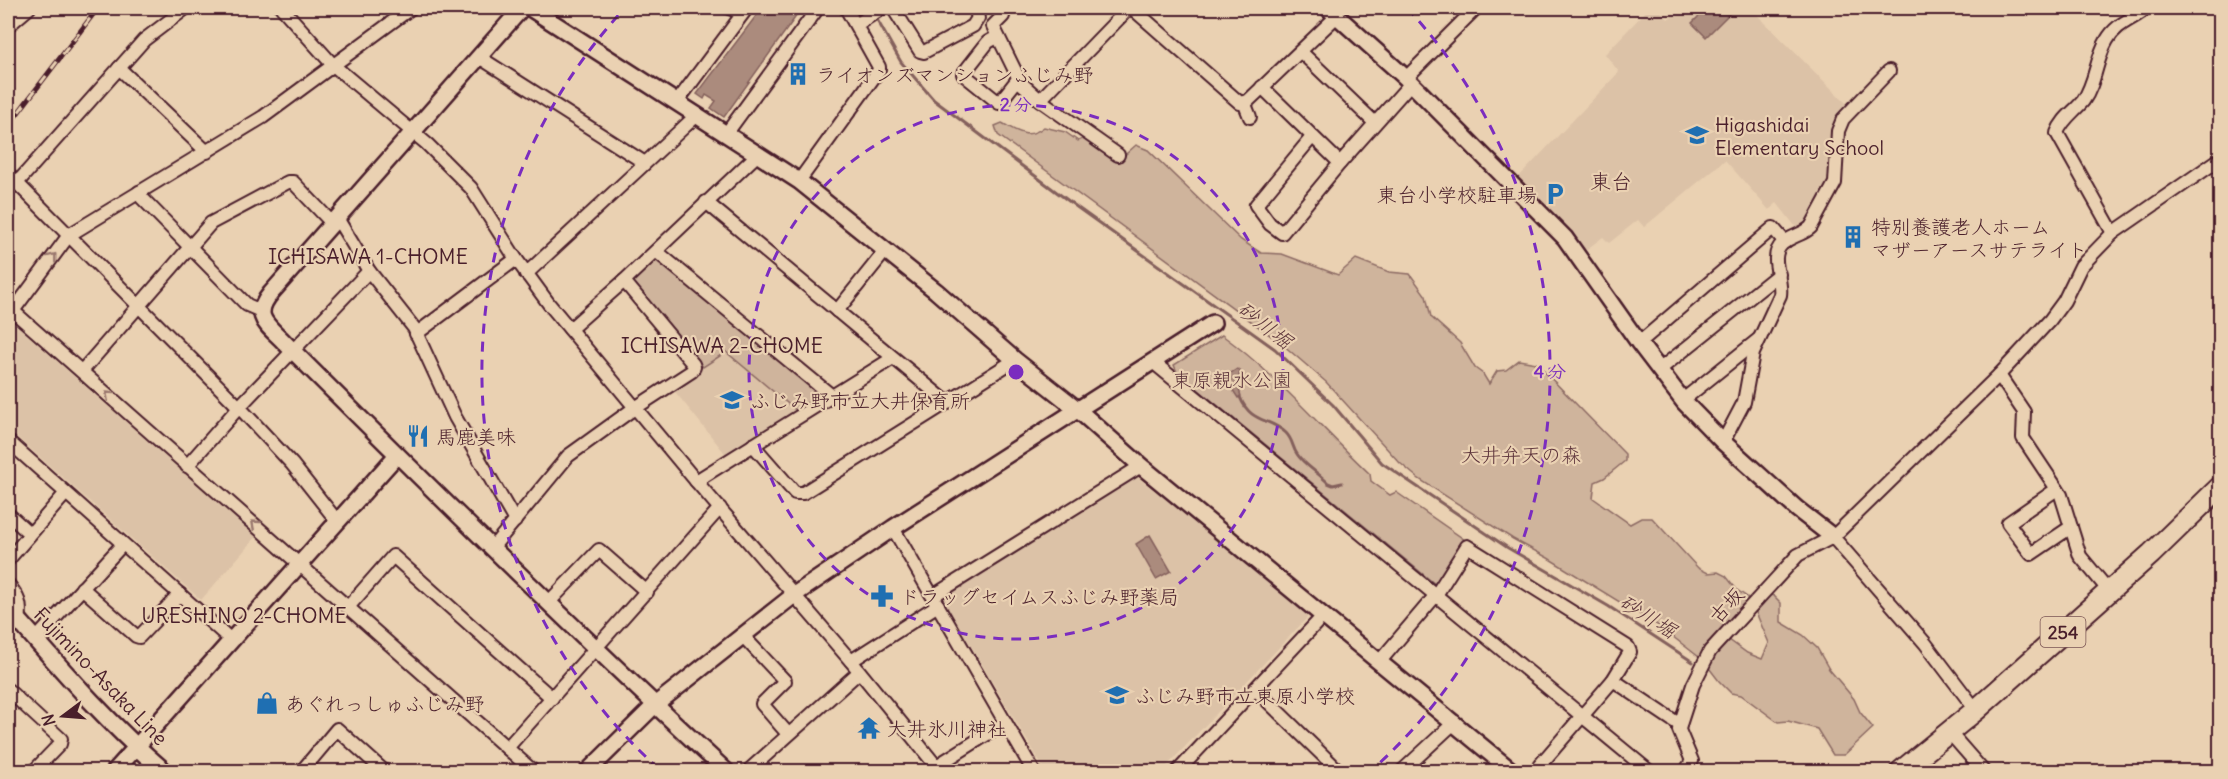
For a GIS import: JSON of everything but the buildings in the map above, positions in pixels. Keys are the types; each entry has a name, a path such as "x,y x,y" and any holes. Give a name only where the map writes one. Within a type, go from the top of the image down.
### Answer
{"highway":[{"name":"254","path":"1900,771 1976,710 2151,554 2220,487"}],"main road":[{"name":"Fujimino-Asaka Line","path":"11,616 89,701 136,747 165,771"}],"street":[{"path":"8,26 29,8"},
{"path":"17,183 144,40 186,8"},
{"path":"282,8 333,65 413,132 471,188 526,274 570,329 940,768 1005,723"},
{"path":"411,8 263,117 69,236 13,311 534,771"},
{"path":"522,8 271,293 261,306 261,311 265,320 293,351 397,455 596,649 727,771"},
{"path":"531,8 799,181 886,250 1015,360 1077,409 1141,466 1513,771"},
{"path":"678,102 745,10 729,8"},
{"path":"726,134 818,8"},
{"path":"799,181 879,70 860,22 846,8"},
{"path":"860,22 882,8"},
{"path":"893,8 920,51 924,52 974,26 978,18 975,8"},
{"path":"1002,8 1003,16 993,26 1018,79 1040,100 1118,155"},
{"path":"1040,100 1053,84 1130,8 1240,103 1262,87 1301,52 1332,12 1408,81 1565,238 1639,344 1683,400 1723,442 1797,509 1833,537 1925,643 1976,710"},
{"path":"1312,137 1256,205 1270,224 1282,233 1408,81 1476,8"},
{"path":"2113,232 2057,133 2063,122 2083,101 2090,89 2107,39 2117,27 2146,8"},
{"path":"997,37 988,42 963,74 999,103 1018,79"},
{"path":"1301,52 1375,123"},
{"path":"479,57 645,163"},
{"path":"119,68 207,152"},
{"path":"1723,442 1744,402 1753,353 1780,295 1782,287 1776,263 1778,251 1781,245 1811,226 1835,183 1838,131 1842,119 1889,71"},
{"path":"1262,87 1340,163"},
{"path":"1244,102 1250,117"},
{"path":"526,274 697,115"},
{"path":"570,329 758,154"},
{"name":"古坂","path":"1680,725 1693,685 1710,651 1798,555 1833,537 1999,375 2050,320 2064,301 2081,266 2113,232 2220,159"},
{"path":"8,174 239,407 292,464 337,522"},
{"path":"82,371 215,220 288,182 293,182 335,220 369,271 416,334 455,417 515,520"},
{"path":"139,192 142,198 247,305 261,311"},
{"path":"706,202 948,403"},
{"path":"1639,344 1773,228 1785,242"},
{"path":"837,311 886,250"},
{"path":"656,251 833,397"},
{"path":"416,334 516,259"},
{"path":"187,466 239,407 369,271"},
{"path":"1659,369 1779,274"},
{"path":"492,548 568,456 635,408 668,388 692,371 694,367 624,281"},
{"path":"587,771 655,705 794,595 893,528 1213,323"},
{"path":"1683,400 1762,336"},
{"path":"696,481 893,358"},
{"path":"753,445 795,494 799,495 1015,360"},
{"path":"1153,362 1650,771"},
{"path":"1999,375 2024,412 2023,438 2061,495 2080,556 2109,591"},
{"path":"8,441 231,640"},
{"path":"114,771 397,455"},
{"path":"851,661 935,601 1141,466"},
{"path":"2057,489 2008,523 2031,554 2071,527"},
{"path":"8,560 66,493"},
{"path":"507,748 720,508"},
{"path":"8,514 30,534"},
{"path":"893,528 1034,771"},
{"path":"35,640 123,544"},
{"path":"1380,661 1436,595 1467,546 1628,647 1630,652 1613,680 1534,771"},
{"path":"549,602 599,550 647,592"},
{"path":"349,606 393,556 552,698"},
{"path":"8,584 18,597 21,609 11,616"},
{"path":"82,588 139,637 180,594"},
{"path":"1185,769 1324,615"},
{"path":"742,635 785,681 762,704 788,734"},
{"path":"747,771 859,672"},
{"path":"1613,680 1680,725 1679,730 1692,761 1685,771"},
{"path":"1255,689 1340,771"},
{"path":"8,690 61,739 60,744 33,771"},
{"path":"1401,771 1455,722"},
{"path":"301,771 337,729 385,771"},
{"path":"1949,732 1984,771"}],"shaded area":[{"path":"762,8 802,8 724,117 711,108 716,101 706,95 704,99 697,94"},
{"name":"Higashidai Elementary School","path":"1649,8 1658,8 1668,19 1682,8 1750,8 1846,103 1847,107 1838,115 1835,128 1831,183 1807,225 1799,231 1777,203 1769,210 1725,160 1644,227 1638,220 1609,243 1603,237 1583,252 1567,231 1518,178 1619,72 1605,54"},
{"path":"1707,8 1735,8 1706,37 1692,23"},
{"path":"10,320 256,537 201,600 8,429 8,322"},
{"name":"ふじみ野市立大井保育所","path":"726,353 797,412 728,457 672,388"},
{"path":"1237,369 1240,370 1238,387 1241,396 1238,398 1227,381 1228,375"},
{"name":"ふじみ野市立東原小学校","path":"1138,478 1215,537 1307,614 1307,618 1162,771 1045,771 944,600 947,595 1131,479"},
{"path":"1150,535 1171,571 1156,579 1136,544"}],"green space":[{"name":"大井弁天の森","path":"1002,123 1028,134 1044,127 1065,132 1078,141 1085,138 1118,161 1136,145 1148,150 1241,240 1261,253 1282,254 1338,275 1356,259 1389,272 1410,274 1426,296 1431,317 1460,343 1475,368 1483,374 1489,384 1497,371 1506,370 1519,360 1536,363 1625,454 1625,461 1604,478 1595,482 1593,498 1630,524 1641,518 1652,518 1698,568 1708,573 1718,572 1726,576 1737,590 1747,597 1750,604 1699,657 1659,626 1513,539 1419,479 1400,463 1326,382 1282,344 998,135 995,126"},
{"path":"656,257 821,391 821,396 798,412 726,352 703,367 634,283 635,278"},
{"name":"東原親水公園","path":"1222,335 1262,367 1370,474 1371,481 1390,495 1396,492 1465,540 1435,584 1177,372 1174,365"},
{"path":"1767,594 1774,596 1781,603 1781,622 1803,635 1817,648 1829,669 1854,699 1860,712 1873,728 1844,755 1833,755 1817,729 1788,721 1778,722 1741,695 1731,693 1706,664 1729,640 1747,653 1762,659 1769,643 1755,610"}],"waterway":[{"name":"砂川堀","path":"875,16 901,62 934,100 1078,208 1275,349 1333,405 1382,463 1508,548 1608,606 1693,662"},
{"path":"1240,397 1249,412 1286,433 1300,458 1328,483 1333,485 1342,483"}],"railway":[{"path":"8,126 98,8"}],"place":[{"name":"ライオンズマンションふじみ野","path":"798,74"},
{"name":"Higashidai Elementary School","path":"1697,135"},
{"name":"東台小学校駐車場","path":"1555,194"},
{"name":"特別養護老人ホーム マザーアースサテライト","path":"1853,237"},
{"name":"ふじみ野市立大井保育所","path":"732,400"},
{"name":"馬鹿美味","path":"418,436"},
{"name":"ドラッグセイムスふじみ野薬局","path":"882,596"},
{"name":"ふじみ野市立東原小学校","path":"1117,695"},
{"name":"あぐれっしゅふじみ野","path":"267,703"},
{"name":"大井氷川神社","path":"869,728"}],"district":[{"name":"東台","path":"1611,181"},
{"name":"ICHISAWA 1-CHOME","path":"368,256"},
{"name":"ICHISAWA 2-CHOME","path":"722,345"},
{"name":"URESHINO 2-CHOME","path":"244,615"}]}
